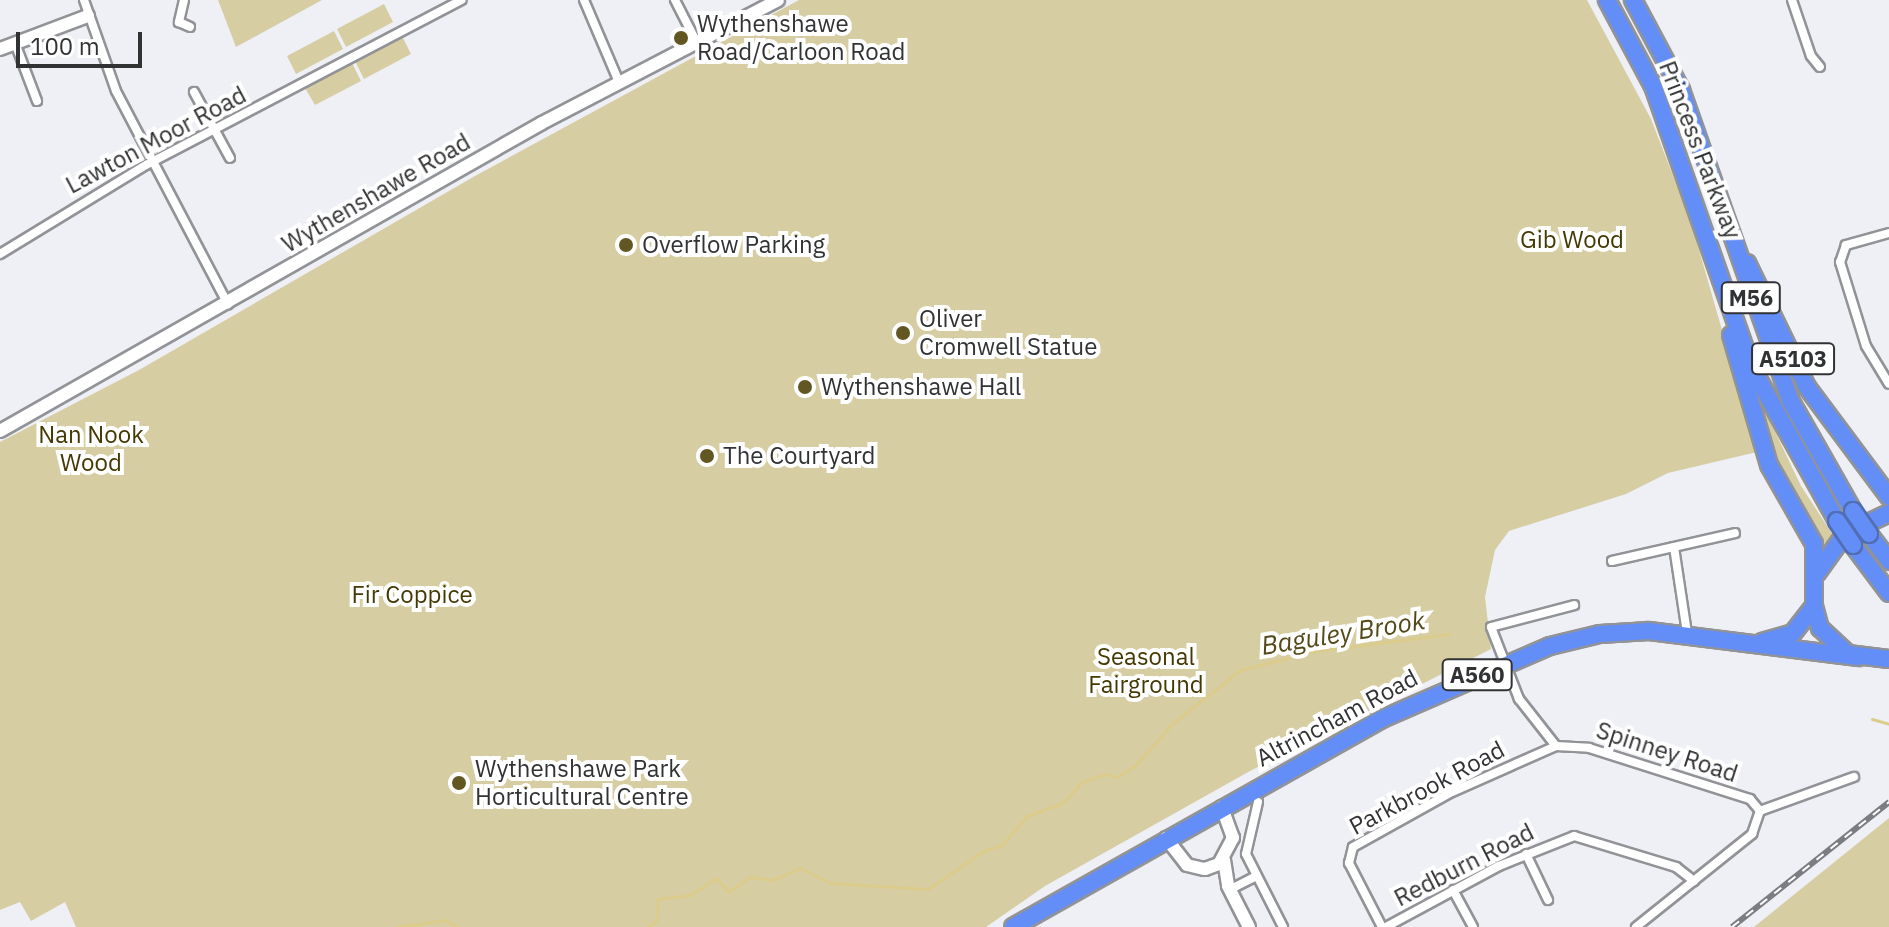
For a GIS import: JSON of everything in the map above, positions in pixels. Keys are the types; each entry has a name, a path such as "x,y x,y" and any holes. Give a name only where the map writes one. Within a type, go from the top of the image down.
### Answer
{"highway":[{"name":"Princess Parkway","path":"1607,0 1653,86 1772,412 1837,521 1889,593"},
{"name":"Princess Parkway","path":"1633,0 1681,90 1780,376 1816,452 1889,561"},
{"name":"A5103","path":"1725,218 1807,387 1889,497"},
{"name":"A5103","path":"1705,224 1745,394 1769,465 1811,537 1816,575"},
{"path":"1814,606 1816,575 1845,534 1889,513"},
{"name":"Altrincham Road","path":"1757,643 1793,633 1814,606"},
{"name":"A560","path":"1814,606 1828,639 1858,657 1885,662"},
{"name":"Altrincham Road","path":"1013,927 1166,838 1382,719 1504,663 1585,636 1687,633 1858,657"}],"main road":[{"name":"Wythenshawe Road","path":"0,431 619,82 778,0"},
{"path":"0,49 88,16"},
{"path":"1222,807 1233,838 1224,860 1229,888 1249,927"},
{"path":"1166,838 1187,865 1209,868 1224,860"},
{"path":"1209,868 1229,888"}],"street":[{"path":"84,0 150,162 228,304"},
{"path":"184,0 179,22 190,27"},
{"name":"Lawton Moor Road","path":"0,254 150,162 462,0"},
{"path":"584,0 619,82"},
{"path":"675,0 696,41"},
{"path":"1792,0 1811,56 1820,67"},
{"path":"15,43 37,101"},
{"path":"194,92 230,158"},
{"path":"1889,233 1846,245 1840,262 1866,346 1889,384"},
{"path":"1612,561 1735,533"},
{"path":"1674,547 1687,633"},
{"path":"1556,746 1519,699 1491,627 1574,605"},
{"name":"Spinney Road","path":"1556,746 1589,748 1750,799 1760,811"},
{"name":"Parkbrook Road","path":"1384,927 1349,863 1353,847 1452,792 1556,746"},
{"path":"1636,927 1757,829 1760,811 1854,777"},
{"path":"1258,802 1246,849 1256,876 1283,927"},
{"name":"Redburn Road","path":"1384,927 1526,854 1567,837 1587,838 1676,867 1694,881"},
{"path":"1526,854 1548,900"},
{"path":"1229,888 1256,876"},
{"path":"1453,890 1473,927"}],"green space":[{"path":"218,0 322,0 236,47"},
{"path":"799,0 1587,0 1651,119 1691,222 1757,452 1668,473 1626,494 1509,531 1495,550 1485,597 1491,649 1250,771 1045,886 986,927 76,927 65,902 31,921 20,902 0,910 0,442 139,370 475,176"},
{"path":"384,4 393,22 346,47 337,29"},
{"path":"334,31 343,49 296,74 287,56"},
{"path":"402,36 411,54 364,79 355,61"},
{"path":"352,63 361,81 315,105 305,88"},
{"path":"1748,375 1801,486 1833,535 1821,551 1787,488"},
{"path":"1889,818 1889,927 1754,927"}],"waterway":[{"name":"Baguley Brook","path":"648,927 657,920 658,899 691,895 716,878 729,892 750,877 773,880 800,868 831,883 928,889 984,851 1002,845 1027,816 1063,803 1082,782 1105,774 1117,777 1136,765 1171,725 1240,670 1316,651 1450,634"},
{"name":"Baguley Brook","path":"1872,719 1889,724"},
{"name":"Baguley Brook","path":"397,927 445,920 457,927"}],"railway":[{"path":"1732,927 1889,802"}],"place":[{"name":"Wythenshawe Road/Carloon Road","path":"681,38"},
{"name":"Overflow Parking","path":"626,245"},
{"name":"Oliver Cromwell Statue","path":"903,333"},
{"name":"Wythenshawe Hall","path":"805,387"},
{"name":"The Courtyard","path":"707,456"},
{"name":"Wythenshawe Park Horticultural Centre","path":"459,783"}],"park label":[{"name":"Gib Wood","path":"1572,240"},
{"name":"Nan Nook Wood","path":"91,449"},
{"name":"Fir Coppice","path":"412,595"},
{"name":"Seasonal Fairground","path":"1146,671"}]}
